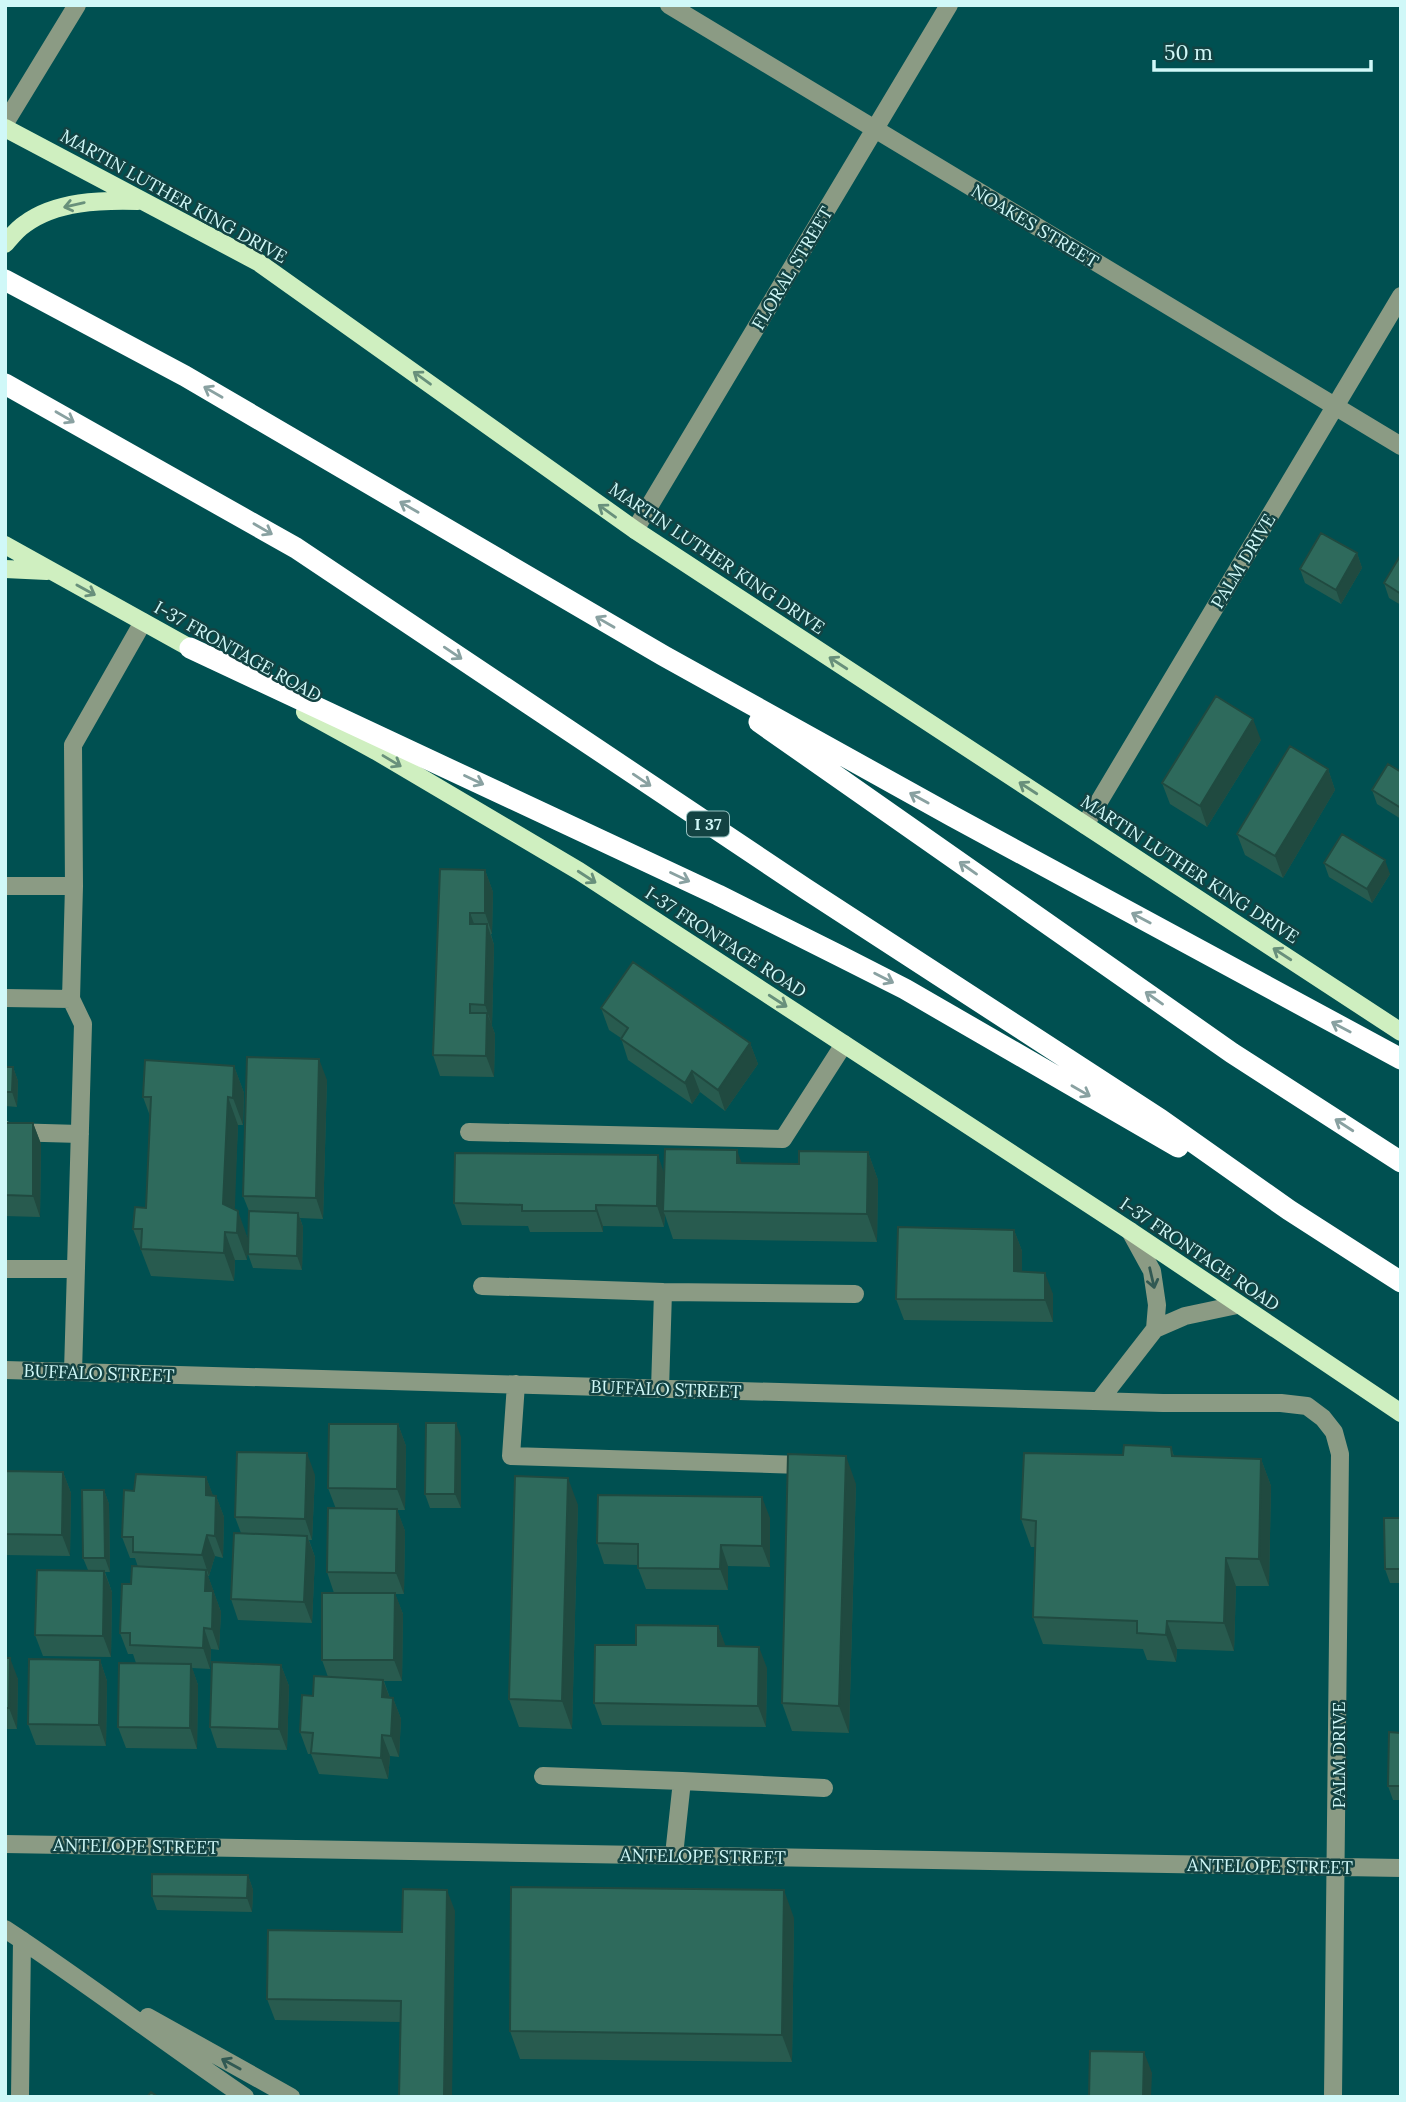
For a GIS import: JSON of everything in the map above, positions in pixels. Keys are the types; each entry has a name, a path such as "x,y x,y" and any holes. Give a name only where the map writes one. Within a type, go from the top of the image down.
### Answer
{"highway":[{"path":"5,279 185,376 664,656 952,816 1401,1059"},
{"name":"I 37","path":"5,384 296,548 794,881 1160,1119 1289,1210 1401,1282"},
{"path":"190,648 719,895 862,967 905,989 1289,1210"},
{"path":"664,656 1232,1053 1401,1162"}],"main road":[{"name":"MARTIN LUTHER KING DRIVE","path":"5,126 258,262 635,530 1401,1032"},
{"path":"5,244 22,225 49,212 80,203 142,201"},
{"name":"I-37 FRONTAGE ROAD","path":"5,545 376,751 579,871 1130,1231 1401,1413"},
{"path":"5,569 53,571"}],"street":[{"path":"5,126 77,5"},
{"name":"NOAKES STREET","path":"669,5 1401,446"},
{"name":"FLORAL STREET","path":"635,530 949,5"},
{"name":"PALM DRIVE","path":"1085,825 1401,296"},
{"path":"74,1372 83,1024 71,999 74,745 143,622"},
{"path":"5,886 74,886"},
{"path":"5,998 71,999"},
{"path":"469,1132 783,1139 844,1045"},
{"path":"5,1130 80,1134"},
{"path":"1130,1231 1152,1271 1157,1305 1154,1329"},
{"path":"5,1269 76,1269"},
{"path":"482,1286 663,1292 855,1294"},
{"path":"660,1389 663,1292"},
{"path":"1099,1401 1154,1329 1185,1316 1237,1305"},
{"name":"BUFFALO STREET","path":"5,1370 1099,1401 1281,1403 1307,1406 1323,1418"},
{"path":"516,1384 511,1456 801,1465"},
{"name":"PALM DRIVE","path":"1323,1418 1334,1432 1340,1454 1334,2097"},
{"path":"542,1776 824,1788"},
{"path":"674,1855 682,1781"},
{"name":"ANTELOPE STREET","path":"5,1844 1401,1868"},
{"path":"5,1929 245,2097"},
{"path":"20,2097 22,1940"},
{"path":"84,1982 291,2097"}],"building":[{"path":"1321,533 1357,553 1336,590 1300,569"},
{"path":"1401,556 1401,594 1384,583"},
{"path":"1216,696 1253,719 1200,806 1162,783"},
{"path":"1290,746 1328,769 1275,856 1237,834"},
{"path":"1388,764 1401,772 1401,808 1372,790"},
{"path":"1342,834 1385,860 1367,889 1324,863"},
{"path":"440,869 485,870 485,913 470,913 470,924 487,924 485,1005 470,1004 470,1013 487,1013 486,1056 433,1055"},
{"path":"633,962 750,1043 718,1090 692,1071 685,1083 621,1039 628,1028 601,1008"},
{"path":"247,1057 319,1059 316,1198 243,1196"},
{"path":"145,1060 234,1066 233,1098 228,1097 223,1204 238,1211 237,1233 225,1232 224,1253 141,1249 142,1229 133,1229 135,1207 146,1208 151,1097 143,1097"},
{"path":"5,1067 13,1067 12,1092 5,1092"},
{"path":"5,1123 33,1123 33,1196 5,1195"},
{"path":"665,1149 737,1150 737,1163 799,1164 799,1151 868,1152 867,1214 663,1211"},
{"path":"455,1153 658,1155 657,1206 596,1205 596,1211 522,1211 522,1205 454,1203"},
{"path":"249,1211 298,1213 297,1256 248,1254"},
{"path":"898,1227 1014,1230 1014,1271 1045,1273 1045,1300 896,1299"},
{"path":"426,1423 456,1423 455,1494 425,1494"},
{"path":"329,1424 398,1424 397,1489 328,1488"},
{"path":"1124,1445 1171,1447 1172,1456 1261,1459 1259,1559 1226,1558 1224,1623 1167,1621 1166,1635 1137,1633 1137,1621 1033,1617 1036,1521 1021,1519 1024,1453 1123,1455"},
{"path":"237,1452 307,1453 305,1519 235,1517"},
{"path":"788,1454 846,1456 839,1706 782,1703"},
{"path":"5,1471 63,1472 62,1535 5,1534"},
{"path":"136,1474 206,1477 206,1495 216,1496 215,1536 207,1535 202,1555 133,1552 133,1537 122,1537 124,1490 134,1491"},
{"path":"515,1476 568,1478 562,1701 509,1699"},
{"path":"82,1490 104,1490 105,1558 83,1558"},
{"path":"598,1495 762,1497 762,1546 721,1545 720,1569 638,1568 638,1544 597,1543"},
{"path":"328,1508 397,1509 396,1573 327,1572"},
{"path":"1384,1518 1401,1518 1401,1569 1385,1569"},
{"path":"234,1533 307,1536 304,1602 231,1599"},
{"path":"132,1566 206,1570 205,1591 213,1591 212,1629 204,1628 203,1648 130,1645 130,1633 120,1633 122,1584 131,1584"},
{"path":"37,1570 104,1571 103,1636 35,1635"},
{"path":"322,1593 395,1593 394,1660 322,1660"},
{"path":"636,1625 718,1626 718,1646 759,1647 758,1706 594,1703 595,1645 636,1645"},
{"path":"5,1658 10,1658 9,1708 5,1708"},
{"path":"29,1659 100,1660 99,1725 28,1724"},
{"path":"212,1662 281,1665 279,1729 210,1727"},
{"path":"119,1663 191,1664 190,1728 118,1727"},
{"path":"314,1676 383,1680 382,1697 393,1698 391,1736 382,1735 381,1758 311,1753 313,1733 300,1732 302,1695 313,1696"},
{"path":"1389,1732 1401,1733 1401,1786 1388,1786"},
{"path":"152,1874 248,1875 247,1898 152,1896"},
{"path":"511,1887 784,1890 782,2035 510,2031"},
{"path":"403,1889 447,1890 444,2097 399,2097 401,2001 267,1999 268,1930 402,1932"},
{"path":"1090,2051 1144,2052 1143,2097 1089,2097"}]}
